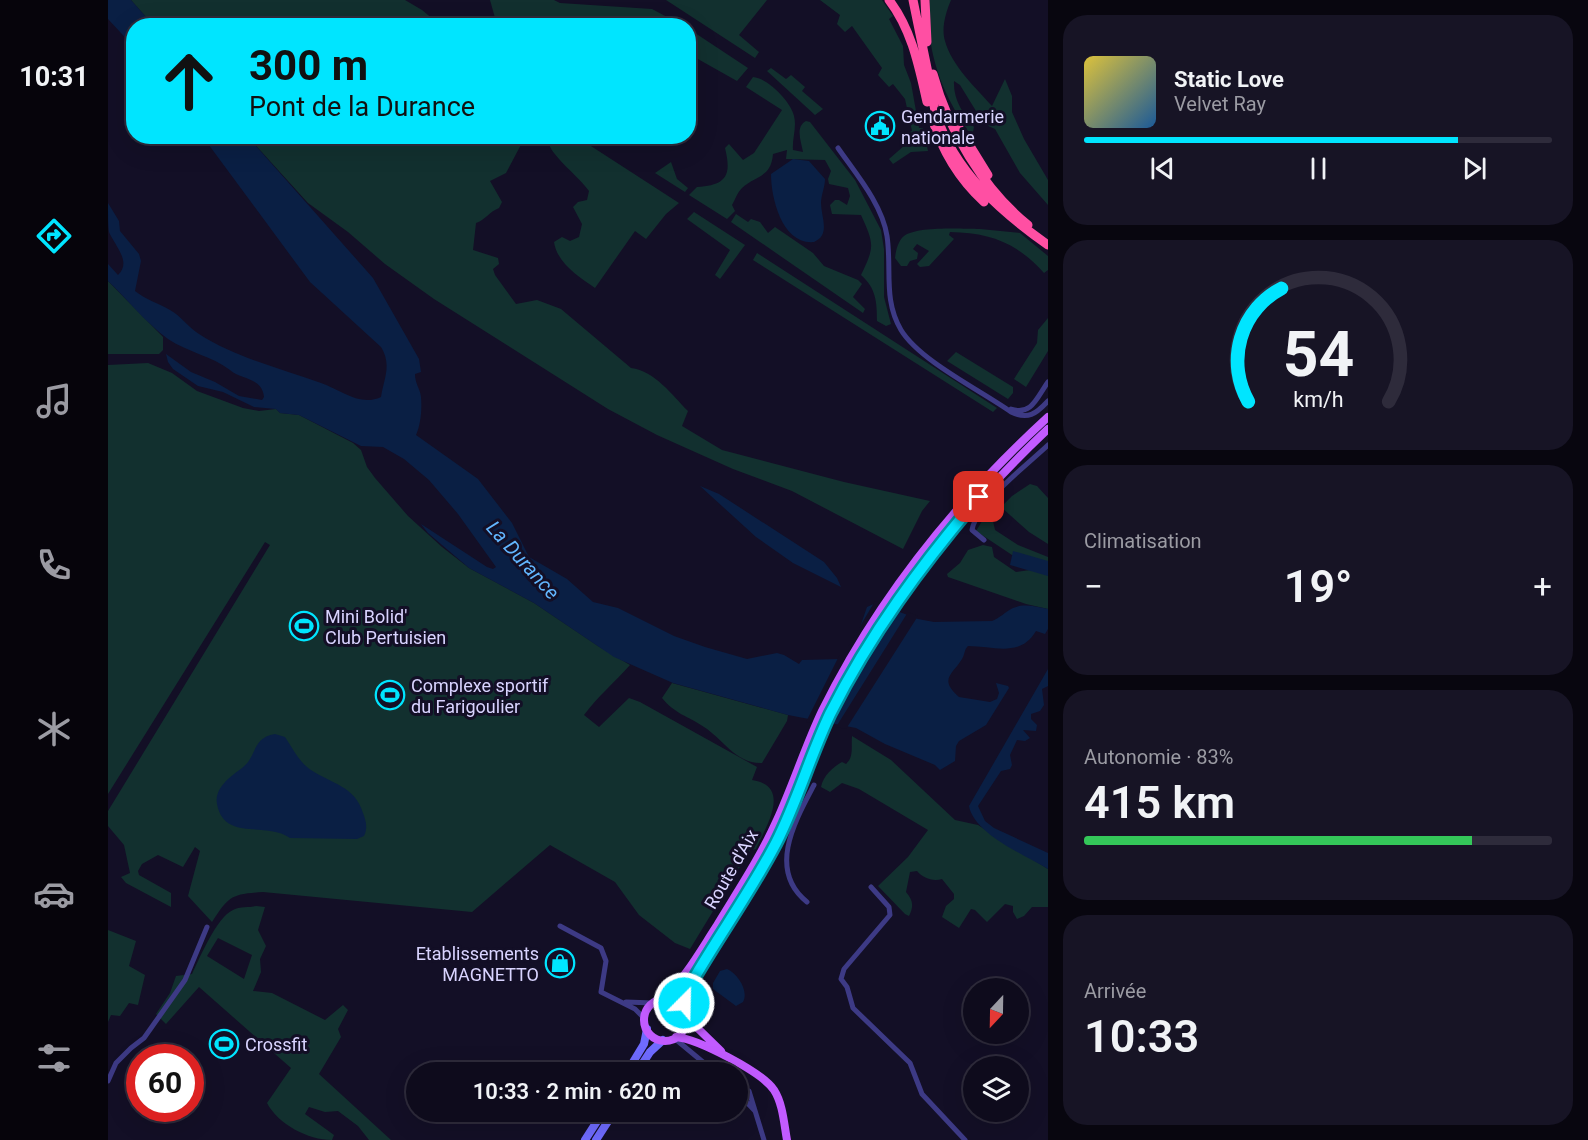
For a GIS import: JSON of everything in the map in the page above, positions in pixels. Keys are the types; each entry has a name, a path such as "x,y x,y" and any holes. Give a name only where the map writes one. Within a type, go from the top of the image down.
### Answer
{"highway":[{"path":"889,0 902,20 912,43 932,119 943,149 963,179 978,196 1048,245"},
{"path":"913,0 929,76 948,129 1009,217"},
{"path":"925,0 928,50 936,84 944,103 997,199 1048,239"}],"main road":[{"path":"812,745 871,632 900,596 946,529 997,466 1048,417"},
{"path":"946,529 1048,429"},
{"name":"Route d'Aix","path":"657,1001 678,984 694,962 763,849 812,745"},
{"name":"Route d'Aix","path":"684,1013 684,999 691,983 777,840 812,745"},
{"path":"633,1062 644,1044 647,1010 657,1001 676,1002 730,1060"},
{"path":"675,1038 685,1026 684,1013"},
{"path":"646,1029 654,1037 663,1040 675,1038 702,1044 763,1078 775,1092 786,1140"},
{"path":"644,1062 663,1040"},
{"path":"585,1140 597,1122"},
{"path":"596,1140 608,1122"}],"street":[{"path":"838,148 872,198 885,226 889,294 893,313 902,331 925,355 1011,412 1027,417 1040,410 1048,401"},
{"path":"998,404 1012,410 1024,411 1034,405 1048,382"},
{"path":"984,540 972,530 979,515 993,498 1048,445"},
{"path":"807,902 795,891 790,882 788,847 794,822 814,785"},
{"path":"871,887 886,902 890,915 842,972 841,979 849,991 853,1008 910,1063 922,1094 965,1140"},
{"path":"560,926 601,948 606,961 601,992 624,1002 638,1011 645,1019"},
{"path":"108,1081 116,1064 144,1038 184,980 207,927"},
{"path":"624,1002 657,1001"},
{"path":"675,1038 703,1062"},
{"path":"749,1091 758,1114 764,1140"},
{"path":"748,1104 758,1114"}],"green space":[{"path":"131,0 405,0 432,18 147,18"},
{"path":"490,0 554,0 560,3 652,9 669,18 495,18"},
{"path":"666,0 767,0 739,35 759,52 755,58"},
{"path":"820,0 882,0 893,16 889,19 903,46 904,65 911,83 919,128 923,128 928,151 911,152 893,164 889,159 905,145 905,134 912,131 905,99 893,84 889,87 878,75 882,68 852,26 845,32 837,24 840,15"},
{"path":"930,0 951,0 944,25 948,50 965,76 992,106 1005,79 1012,96 1012,112 1024,139 1048,180 1048,205 1020,173 995,129 984,124 960,85 954,81 957,100 974,127 973,132 968,131 950,101 933,53 929,18"},
{"path":"696,34 748,68 737,81 696,58"},
{"path":"771,68 786,79 791,75 805,87 802,91 823,109 815,115 767,71"},
{"path":"753,77 772,86 792,110 795,124 793,150 803,152 800,131 806,121 810,122 855,180 881,230 884,249 884,297 891,324 886,326 877,321 875,296 870,285 861,275 871,251 871,245 861,215 832,214 830,205 835,200 847,205 850,196 848,188 829,184 831,171 825,160 786,159 787,150 773,154 772,162 766,172 739,192 732,205 735,211 727,219 689,195 697,187 715,184 725,177 728,166 725,148 729,144 743,160 754,153 782,110 746,87"},
{"path":"254,144 521,144 506,173 490,181 502,202 499,208 476,223 473,250 498,258 499,264 493,269 495,275 516,304 537,300 561,309 631,368 648,374 662,385 688,411 682,426 722,450 844,482 930,501 922,511 903,549 792,491 733,469 657,435 608,409 434,299 385,264 348,232 308,203"},
{"path":"549,144 588,144 679,203 666,214 646,239 635,231 595,288 564,263 556,250 554,242 562,237 570,241 579,237 582,224 573,207 578,202 587,200 589,191"},
{"path":"671,162 677,179 688,188 685,192 655,173"},
{"path":"694,212 745,245 720,279 715,275 730,250 687,219"},
{"path":"736,214 748,222 751,219 760,222 768,233 775,227 813,253 824,266 858,280 862,284 853,297 865,309 863,313 731,222"},
{"path":"940,229 980,229 1020,233 1048,256 1048,270 1044,273 1034,262 1002,241 978,234 950,232 949,235 954,239 929,266 920,267 917,264 929,251 917,244 913,249 918,253 917,259 910,261 907,266 901,266 895,258 900,240 911,233"},
{"path":"757,253 997,408 993,412 753,260"},
{"path":"108,281 163,337 163,350 159,354 108,354"},
{"path":"1048,318 1048,351 1026,387 1014,379 1037,343 1038,330"},
{"path":"956,352 1013,387 1013,393 1008,399 947,361"},
{"name":"Complexe sportif du Farigoulier","path":"148,363 172,373 197,391 243,408 259,411 276,409 280,413 299,415 353,443 361,450 367,467 375,478 408,516 442,547 469,568 534,603 630,665 584,715 599,727 629,698 757,767 752,780 764,784 771,790 774,799 770,820 756,849 752,850 752,847 690,949 675,943 639,915 615,882 550,845 472,912 263,892 232,898 212,922 188,896 200,851 195,847 183,867 158,855 142,864 138,871 139,875 171,893 171,907 126,883 121,877 130,873 124,845 108,826 108,811 270,545 265,542 108,794 108,365"},
{"path":"1030,484 1037,486 1048,498 1048,544 1029,532 1001,507"},
{"path":"987,513 998,513 993,521 995,530 1018,545 1048,557 1048,566 1021,561 976,531"},
{"path":"983,545 992,547 994,557 1016,572 1030,570 1048,572 1048,609 1026,604 948,577 947,574 960,563 968,550"},
{"path":"672,683 788,715 787,721 762,763 753,762 737,755 711,732 667,703 662,698"},
{"path":"852,736 891,760 955,820 978,825 1048,869 1048,907 1032,907 1024,916 1017,919 1013,906 1005,904 987,922 971,909 959,928 942,917 946,906 954,899 954,894 942,879 928,879 917,871 910,872 906,892 911,900 912,909 909,916 905,914 878,886 908,857 928,830 859,789 842,783 830,792 821,787 832,769 842,762 846,764 849,761"},
{"path":"265,907 258,930 266,946 260,959 261,972 253,991 272,993 325,1020 343,1005 348,1010 338,1029 341,1037 319,1074 391,1140 369,1140 358,1126 338,1111 325,1112 309,1107 305,1114 334,1135 332,1140 304,1134 278,1118 267,1103 291,1068 199,987 166,1024 156,1014 170,993 176,976 192,974 210,938 227,914 236,909","holes":["218,938 252,955 244,979 207,956"]},
{"path":"108,930 136,941 129,966 145,975 138,1005 129,1003 120,1016 111,1015 108,1022"}],"water":[{"path":"108,0 131,0 147,18 126,18 126,38 108,19"},
{"name":"La Durance","path":"208,144 254,144 373,278 419,359 421,372 415,374 421,397 421,411 416,435 478,479 512,523 529,557 567,579 593,602 618,608 674,636 705,647 747,659 777,653 799,664 802,660 840,659 857,636 867,607 876,603 918,619 934,622 992,621 1013,608 1031,606 1048,609 1048,629 1045,634 1036,631 1030,639 1014,648 968,646 949,677 949,686 953,691 959,697 990,702 997,699 999,693 996,683 1009,688 986,725 959,741 956,746 955,761 940,770 935,765 885,744 856,728 788,715 673,683 614,657 534,603 469,568 428,533 421,524 487,567 493,569 496,567 458,514 429,480 404,459 383,447 361,446 299,415 280,413 276,409 254,407 223,392 198,386 173,369 166,354 191,372 239,396 262,400 264,397 255,382 168,339 108,281 108,264 118,275 122,270 123,259 109,232 108,203 119,221 120,231 139,254 141,261 135,291 143,297 174,312 199,334 228,350 321,383 358,399 373,400 381,397 387,366 381,347 310,282"},
{"path":"793,159 809,161 825,179 821,203 824,230 819,239 814,242 803,241 794,236 786,228 776,207 771,174"},
{"path":"700,486 719,494 824,562 841,587 793,563 756,537"},
{"path":"1013,551 1048,561 1048,576 1010,565"},
{"path":"1048,669 1048,686 1042,689 1044,705 1040,711 1031,714 1031,719 1037,725 1036,731 1023,730 1030,738 1025,741 1017,740 1010,755 1012,765 1010,769 1001,771 978,806 985,821 994,828 1048,853 1048,869 990,835 980,826 969,806"},
{"path":"275,734 285,737 307,767 349,791 359,804 366,822 364,836 357,839 290,838 281,833 237,827 228,823 221,816 217,798 221,788 247,763 262,739"},
{"path":"727,969 738,979 745,993 743,1002 736,1006 713,989 713,983 720,971"}],"pier":[{"path":"875,601 899,609 865,662 832,726 806,722 839,656 849,645"},
{"path":"908,612 918,616 846,729 836,727"}],"building":[{"name":"Gendarmerie nationale","path":"884,117 890,127 876,135 870,124"}],"place":[{"name":"Gendarmerie nationale","path":"880,126"},
{"name":"Mini Bolid' Club Pertuisien","path":"304,626"},
{"name":"Complexe sportif du Farigoulier","path":"390,695"},
{"name":"Etablissements MAGNETTO","path":"560,963"},
{"name":"Crossfit","path":"224,1044"}],"route":[{"path":"684,1003 687,990 771,853 830,714 860,658 922,566 979,497"}]}
